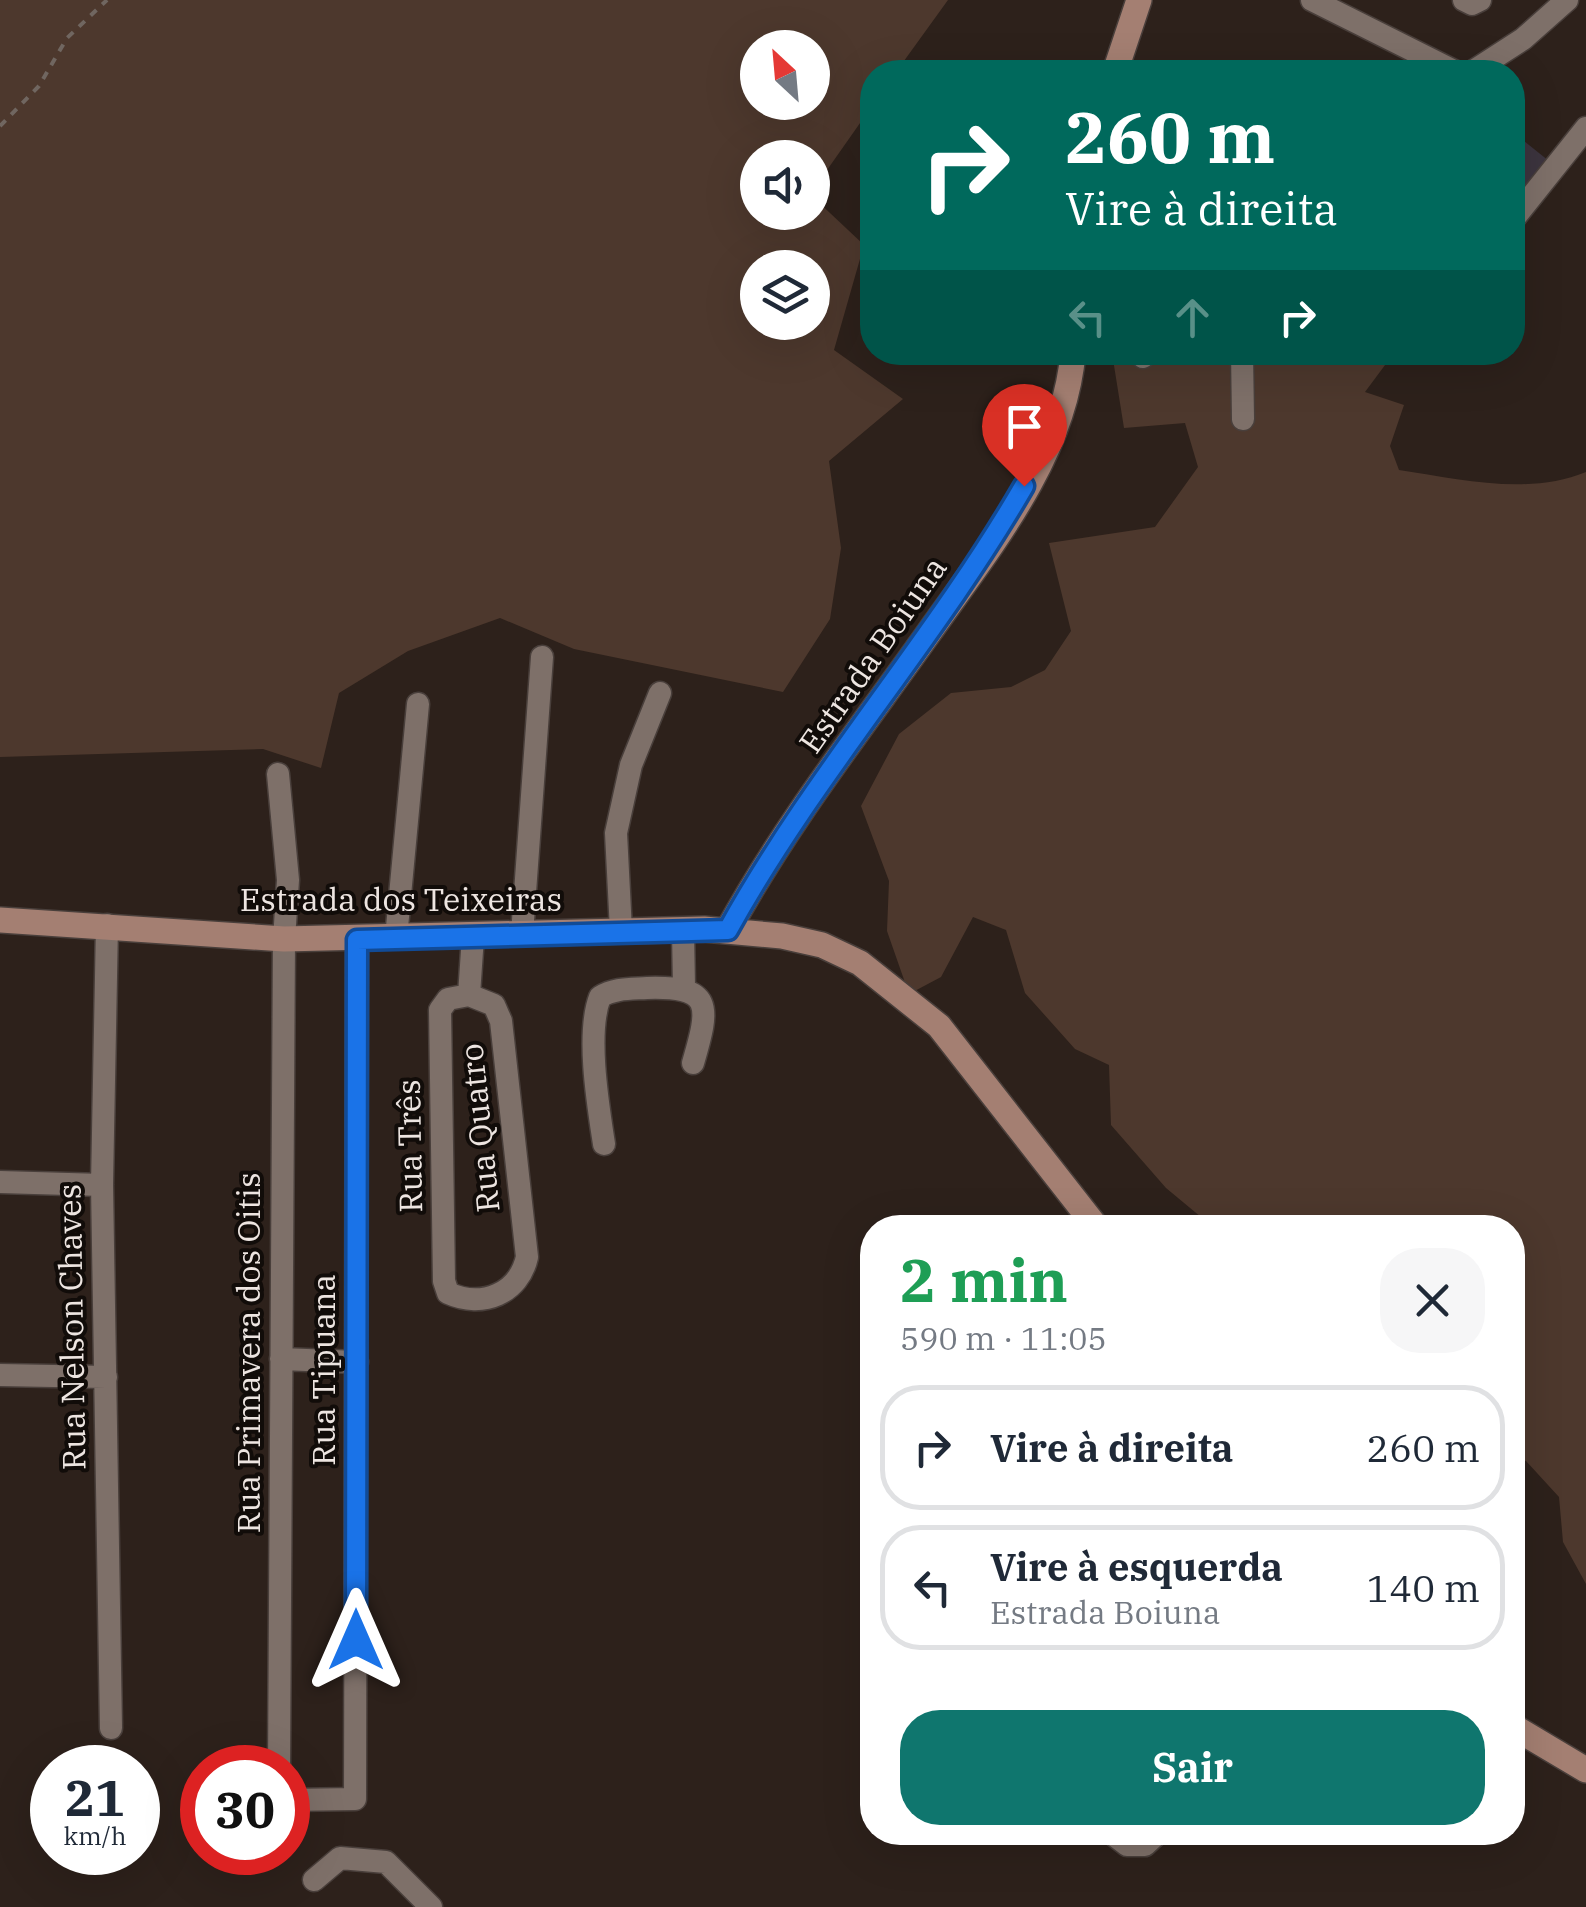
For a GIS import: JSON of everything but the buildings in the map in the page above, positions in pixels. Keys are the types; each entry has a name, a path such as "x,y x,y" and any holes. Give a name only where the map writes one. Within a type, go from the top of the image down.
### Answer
{"street":[{"path":"1119,60 1139,0"},
{"path":"1312,0 1432,60"},
{"path":"1464,0 1472,4 1480,0"},
{"path":"1491,60 1523,40 1567,0"},
{"path":"1525,205 1586,128"},
{"name":"Estrada Boiuna","path":"728,930 761,870 989,547 1042,456 1065,396 1070,365"},
{"path":"1242,365 1244,419"},
{"path":"522,934 542,657"},
{"path":"620,931 616,833 632,764 660,692"},
{"path":"396,938 418,704"},
{"name":"Rua Primavera dos Oitis","path":"278,774 288,880 284,939 279,1745"},
{"name":"Estrada dos Teixeiras","path":"0,920 284,939 728,930 822,945 860,962 907,997 980,1074 1087,1215"},
{"name":"Rua Nelson Chaves","path":"107,925 102,1185 111,1728"},
{"path":"683,931 684,987"},
{"path":"473,936 477,996"},
{"name":"Rua Tipuana","path":"310,1800 355,1800 357,940"},
{"path":"604,1144 595,1010 600,997 618,990 684,987 695,992 702,1007 702,1033 694,1062"},
{"name":"Rua Três","path":"444,1281 440,1010 448,999 477,996"},
{"name":"Rua Quatro","path":"444,1281 448,1293 460,1299 486,1299 513,1286 523,1274 527,1256 501,1021 477,996"},
{"path":"0,1182 102,1185"},
{"path":"281,1359 357,1362"},
{"path":"0,1376 106,1377"},
{"path":"1525,1734 1586,1770"},
{"path":"314,1880 340,1858 386,1862 432,1907"}],"path":[{"path":"0,126 39,86 67,38 107,0"}],"shaded area":[{"path":"0,0 948,0 905,60 860,60 860,123 830,166 830,140 740,140 740,230 830,230 830,213 860,241 860,259 834,350 903,399 829,461 841,548 830,619 783,692 574,649 500,618 408,651 339,693 321,768 263,749 0,757"},
{"path":"1114,365 1385,365 1365,392 1404,405 1390,446 1399,470 1517,484 1564,479 1586,472 1586,1584 1563,1542 1559,1497 1525,1461 1525,1215 1199,1215 1166,1188 1111,1125 1109,1065 1075,1049 1025,993 1006,930 973,917 941,977 909,994 887,931 889,881 861,806 899,734 951,693 1011,687 1045,670 1071,631 1049,543 1155,527 1198,467 1185,423 1124,428"}],"route":[{"path":"356,1640 357,940 728,930 761,870 989,547 1024,486"}]}
